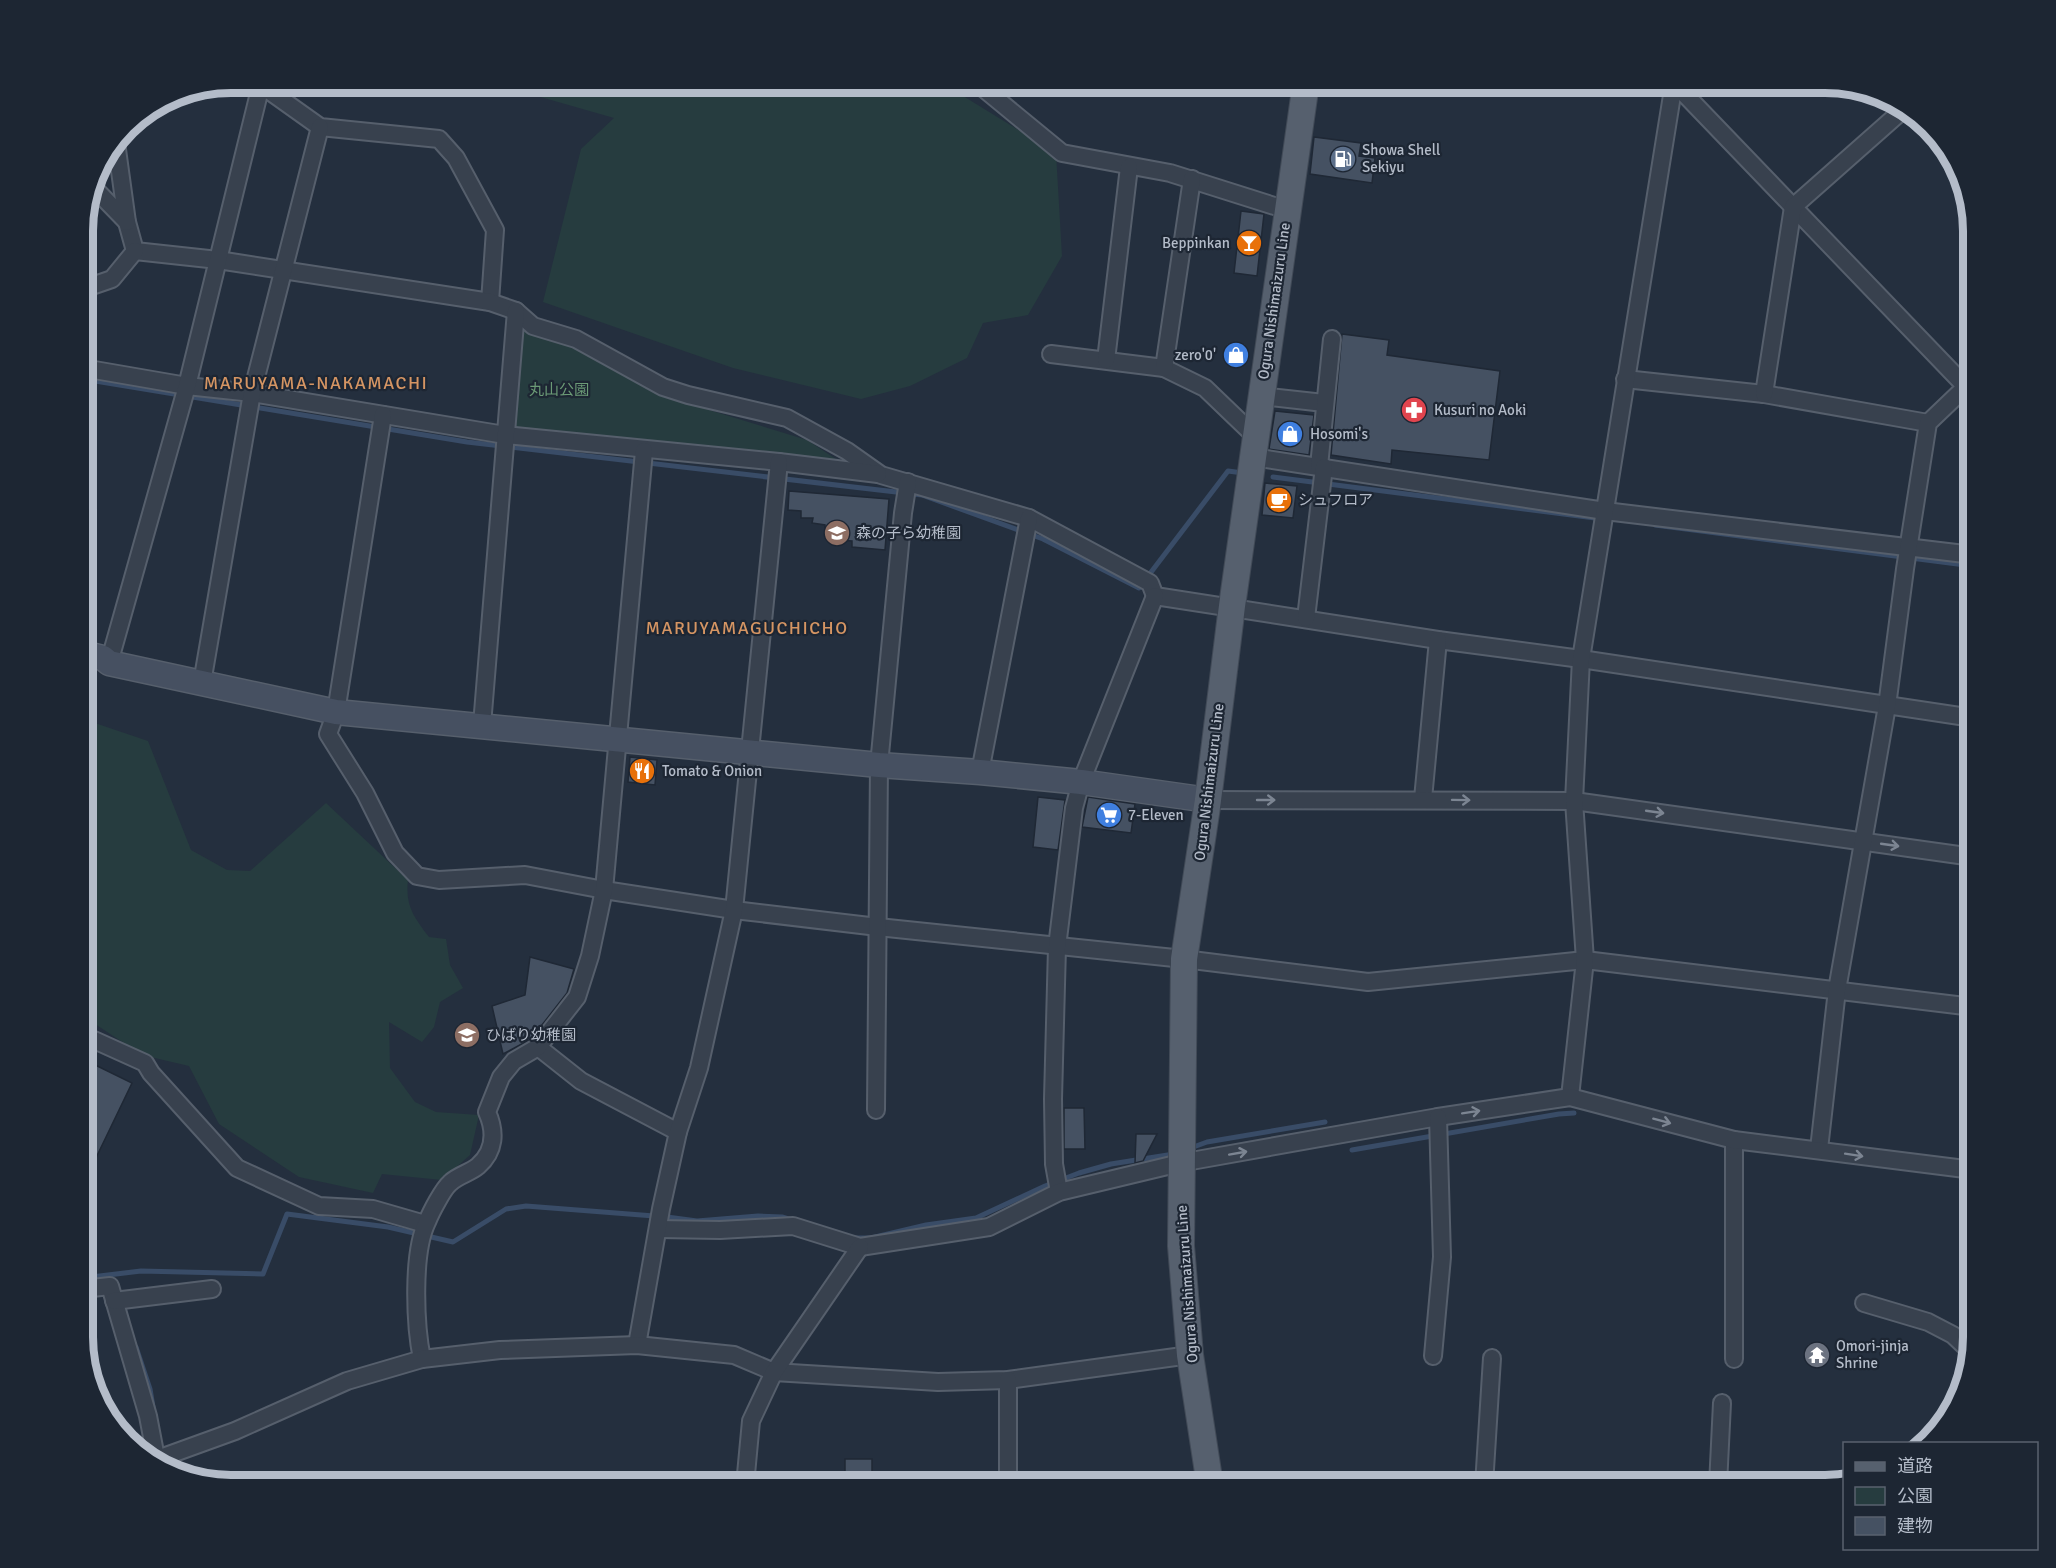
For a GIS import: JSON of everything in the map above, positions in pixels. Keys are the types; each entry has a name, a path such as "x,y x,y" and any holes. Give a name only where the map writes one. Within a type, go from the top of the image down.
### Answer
{"main road":[{"name":"Ogura Nishimaizuru Line","path":"1208,1475 1190,1355 1180,1246 1184,959 1208,800 1232,606 1304,93"}],"street":[{"path":"109,663 184,394 259,93"},
{"path":"273,93 320,127 439,139 456,158 495,230 490,302"},
{"path":"990,93 1062,153 1192,179 1287,210"},
{"path":"1570,1097 1586,960 1574,801 1581,659 1672,93"},
{"path":"1684,93 1793,207 1963,379"},
{"path":"1764,394 1793,207 1898,114"},
{"path":"202,683 251,397 320,127"},
{"path":"118,153 127,222 135,251"},
{"path":"1106,360 1129,167"},
{"path":"1164,368 1192,179"},
{"path":"99,193 127,222"},
{"path":"135,251 218,260 490,302 516,311 533,326 576,339 663,387 787,418 847,451 881,475 1028,529 1134,573 1153,589 1232,606 1438,640 1581,659 1963,716"},
{"path":"93,286 112,279 135,251"},
{"path":"482,725 516,311"},
{"path":"1306,618 1322,474 1324,403 1332,339"},
{"path":"1051,354 1164,368 1205,388 1254,447 1322,474 1605,511 1907,557 1963,555"},
{"path":"93,371 184,394 251,397 381,427 505,435 644,450 777,473 881,475"},
{"path":"1625,379 1764,394 1928,423"},
{"path":"1819,1149 1837,990 1887,706 1928,423 1963,394"},
{"path":"1261,396 1324,403"},
{"path":"381,427 336,712 328,734 365,793 395,853 417,876 439,880 525,875 734,910 1057,947 1184,959 1368,982 1586,960 1963,1006"},
{"path":"422,1359 417,1335 417,1267 425,1224 449,1183 478,1166 492,1144 494,1125 487,1112 501,1077 514,1060 538,1047 577,997 590,956 604,890 644,450"},
{"path":"637,1345 659,1220 678,1132 699,1068 734,910 777,473"},
{"path":"876,1110 879,765 907,486"},
{"path":"980,772 1028,529"},
{"path":"1058,1190 1054,1164 1053,1099 1057,947 1074,807 1081,782 1153,589"},
{"path":"1423,799 1438,640"},
{"path":"93,656 103,658 109,663 336,712 879,765 1081,782 1208,800 1574,801 1963,855"},
{"path":"93,1040 145,1063 151,1073 237,1168 319,1206 373,1209 425,1224"},
{"path":"538,1047 581,1081 678,1132"},
{"path":"659,1220 720,1230 793,1226 860,1247 989,1227 1058,1190 1180,1163 1438,1117 1570,1097 1734,1140 1963,1169"},
{"path":"1433,1356 1442,1257 1438,1117"},
{"path":"1734,1140 1734,1359"},
{"path":"746,1475 751,1421 774,1372 860,1247"},
{"path":"93,1288 110,1286 148,1416 153,1450"},
{"path":"114,1301 212,1289"},
{"path":"1864,1303 1928,1322 1953,1335 1963,1344"},
{"path":"164,1457 235,1431 347,1381 422,1359 500,1350 637,1345 734,1355 774,1372 938,1382 1008,1380 1190,1355"},
{"path":"1485,1475 1492,1358"},
{"path":"1008,1380 1008,1475"},
{"path":"1718,1475 1722,1403"}],"green space":[{"path":"526,93 958,93 1056,153 1062,256 1028,315 983,323 967,358 910,386 861,399 733,368 543,302 581,149 614,118"},
{"name":"丸山公園","path":"521,327 576,348 660,395 807,440 845,465 509,431"},
{"path":"93,722 148,741 191,850 227,870 250,871 326,803 408,880 408,897 412,911 429,937 446,939 450,965 463,988 440,1002 434,1027 422,1042 389,1022 390,1068 415,1102 436,1112 479,1115 470,1155 442,1180 382,1174 373,1193 299,1177 219,1124 189,1066 142,1055 93,1023"}],"building":[{"path":"1314,137 1361,143 1359,156 1375,158 1372,183 1310,174"},
{"name":"Beppinkan","path":"1241,211 1264,214 1257,276 1234,273"},
{"name":"Kusuri no Aoki","path":"1342,334 1389,340 1387,355 1500,371 1489,460 1392,450 1391,464 1331,455"},
{"name":"Hosomi's","path":"1275,411 1314,415 1309,455 1269,449"},
{"name":"シュフロア","path":"1265,483 1297,486 1293,518 1262,515"},
{"path":"789,491 889,499 885,550 852,547 852,541 836,540 837,531 825,530 825,525 812,523 813,518 801,518 801,511 788,510"},
{"name":"Tomato & Onion","path":"630,757 657,760 655,785 628,782"},
{"path":"1038,797 1065,800 1058,850 1033,847"},
{"name":"7-Eleven","path":"1088,797 1135,804 1131,833 1082,827"},
{"path":"530,957 574,969 567,993 531,1039 503,1054 492,1006 525,995"},
{"path":"93,1064 132,1083 93,1164"},
{"path":"1064,1108 1084,1108 1085,1149 1064,1149"},
{"path":"1136,1134 1157,1134 1143,1161 1135,1163"},
{"path":"845,1459 872,1459 872,1475 845,1475"}],"waterway":[{"path":"111,164 112,171"},
{"path":"93,381 467,442 922,495 1043,539 1139,588 1228,471 1243,473"},
{"path":"1273,477 1595,518"},
{"path":"1655,525 1963,565"},
{"path":"1352,1150 1574,1113"},
{"path":"1188,1149 1207,1142 1325,1122"},
{"path":"852,1238 871,1238 926,1225 976,1218 1079,1173 1111,1164 1174,1154"},
{"path":"93,1277 141,1271 263,1274 287,1214 388,1227 453,1242 506,1209 526,1206 697,1221 758,1216 782,1217 792,1220"},
{"path":"136,1347 150,1389 153,1407"}],"place":[{"name":"Showa Shell Sekiyu","path":"1343,159"},
{"name":"Beppinkan","path":"1249,243"},
{"name":"zero'0'","path":"1236,355"},
{"name":"Kusuri no Aoki","path":"1414,410"},
{"name":"Hosomi's","path":"1290,434"},
{"name":"シュフロア","path":"1279,500"},
{"name":"森の子ら幼稚園","path":"837,533"},
{"name":"Tomato & Onion","path":"642,771"},
{"name":"7-Eleven","path":"1109,815"},
{"name":"ひばり幼稚園","path":"467,1035"},
{"name":"Omori-jinja Shrine","path":"1817,1355"}],"district":[{"name":"MARUYAMA-NAKAMACHI","path":"316,383"},
{"name":"MARUYAMAGUCHICHO","path":"747,628"}]}
